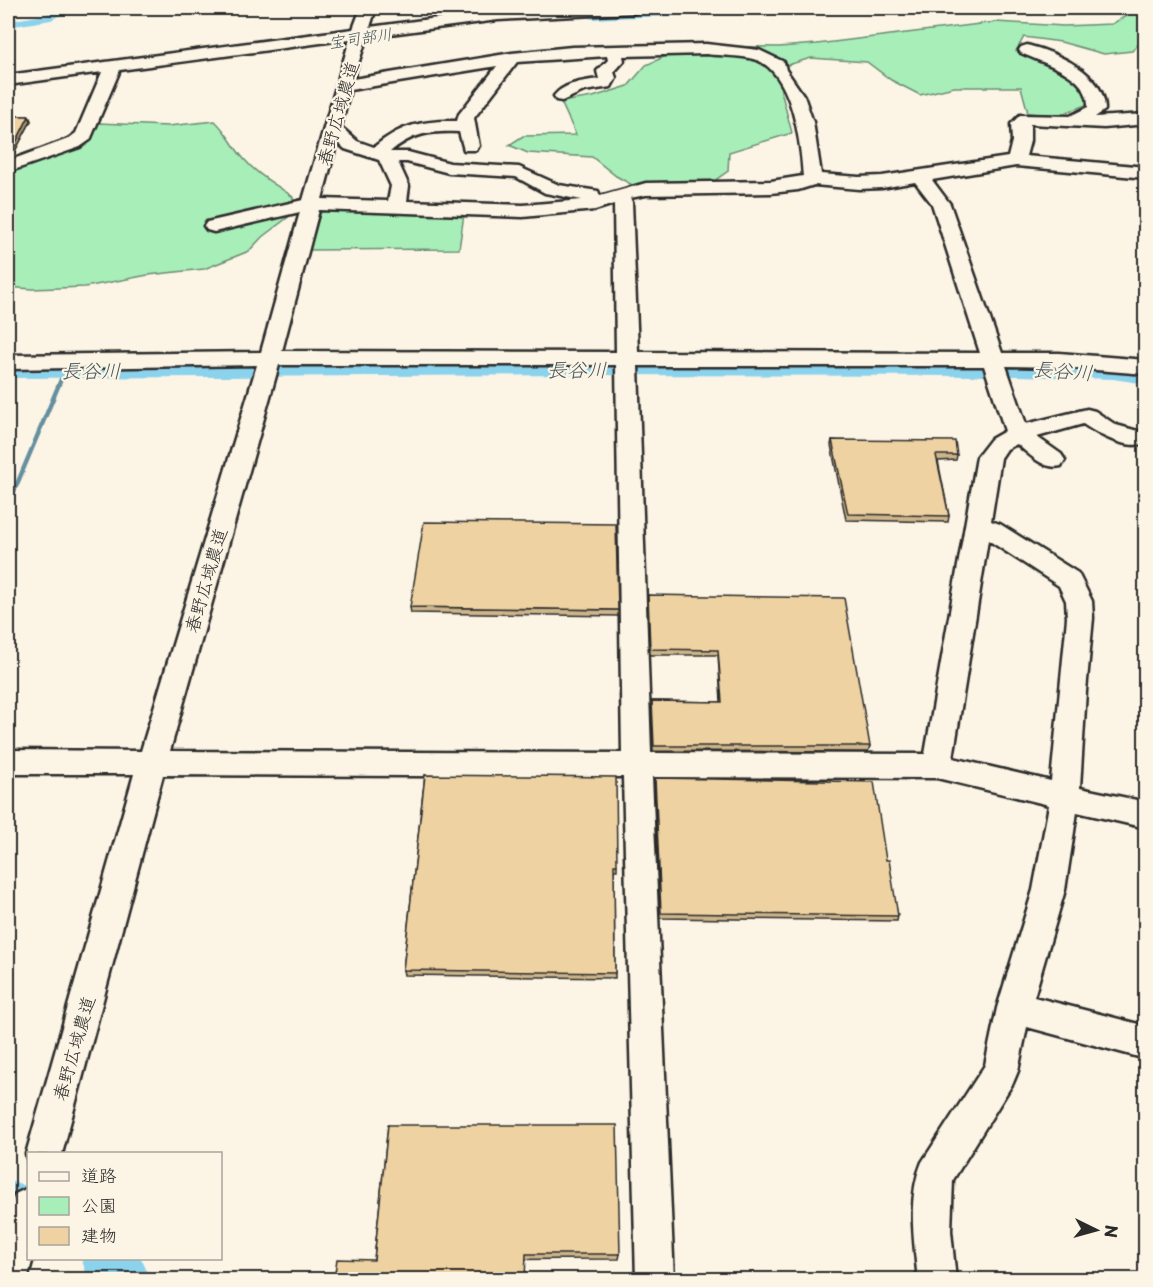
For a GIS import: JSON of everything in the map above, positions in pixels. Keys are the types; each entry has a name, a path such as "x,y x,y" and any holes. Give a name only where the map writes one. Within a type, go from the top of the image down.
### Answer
{"street":[{"name":"春野広域農道","path":"45,1152 152,762 266,369 343,86 368,8"},
{"path":"8,80 359,37 494,11 635,8"},
{"path":"494,11 533,55"},
{"path":"343,86 533,55 706,49 732,50 759,55 778,65 778,70 798,98 805,120 812,179"},
{"path":"1027,50 1070,70 1095,89 1099,100 1096,110 1073,121"},
{"path":"562,96 580,87 605,83 608,78 605,71 616,61 614,51"},
{"path":"470,146 465,118 512,58"},
{"path":"8,167 74,143 84,135 113,67"},
{"path":"1017,161 1021,141 1020,124 1026,119 1104,123 1146,119"},
{"path":"381,155 409,129 465,127"},
{"path":"332,128 351,146 381,155 408,157 449,168 519,172 530,175 538,183 557,190 599,196 620,195"},
{"path":"381,155 400,186 397,207"},
{"path":"214,226 312,204 523,212 595,204 646,189 771,187 798,184 812,179 859,183 921,177 1017,161 1146,173"},
{"path":"921,177 941,204 1018,434 1053,460"},
{"path":"620,195 623,202 637,767 655,1280"},
{"path":"8,362 266,369 627,365 994,366 1059,360 1146,367"},
{"path":"937,766 989,457 999,444 1018,434 1087,416 1108,430 1137,438"},
{"path":"937,1280 932,1231 935,1175 1001,1071 1014,1008 1049,890 1065,797 1080,618 1079,601 1069,580 991,530 977,525"},
{"path":"8,762 637,767 937,766 1146,815"},
{"path":"1014,1008 1146,1043"},
{"path":"11,1265 27,1210"}],"green space":[{"path":"1145,13 1145,38 1132,51 1104,54 1061,42 1024,37 1016,51 1082,80 1094,102 1056,116 1028,113 1021,87 954,87 920,95 891,80 867,62 811,58 781,67 780,87 792,133 729,152 728,171 707,186 652,196 616,176 592,157 528,153 509,145 523,136 576,135 561,102 593,97 628,86 646,65 688,46 779,47 996,22 1064,26 1112,24 1129,14"},
{"path":"215,121 249,165 293,197 291,215 262,237 249,251 204,269 148,275 85,287 32,289 8,287 8,170 27,164 89,134 98,123 168,126"},
{"path":"322,208 464,214 459,249 309,250"}],"building":[{"path":"8,116 29,116 13,148 8,148"},
{"path":"832,440 955,441 957,455 936,455 949,516 848,514"},
{"path":"424,522 616,524 618,610 410,607"},
{"path":"648,595 844,598 870,746 654,746 652,701 722,702 718,650 650,649"},
{"path":"425,775 616,777 615,973 403,970"},
{"path":"655,778 874,782 886,860 889,860 898,916 661,913"},
{"path":"388,1125 617,1125 620,1254 526,1254 525,1280 334,1280 337,1259 374,1260"}],"waterway":[{"path":"8,24 47,18 68,8"},
{"name":"宝司部川","path":"593,13 714,8"},
{"name":"長谷川","path":"8,370 581,367 1018,368 1113,371 1146,376"},
{"path":"12,496 65,370"},
{"path":"8,504 12,494"},
{"path":"8,1202 27,1210"},
{"path":"107,1260 119,1269 128,1280"}]}
